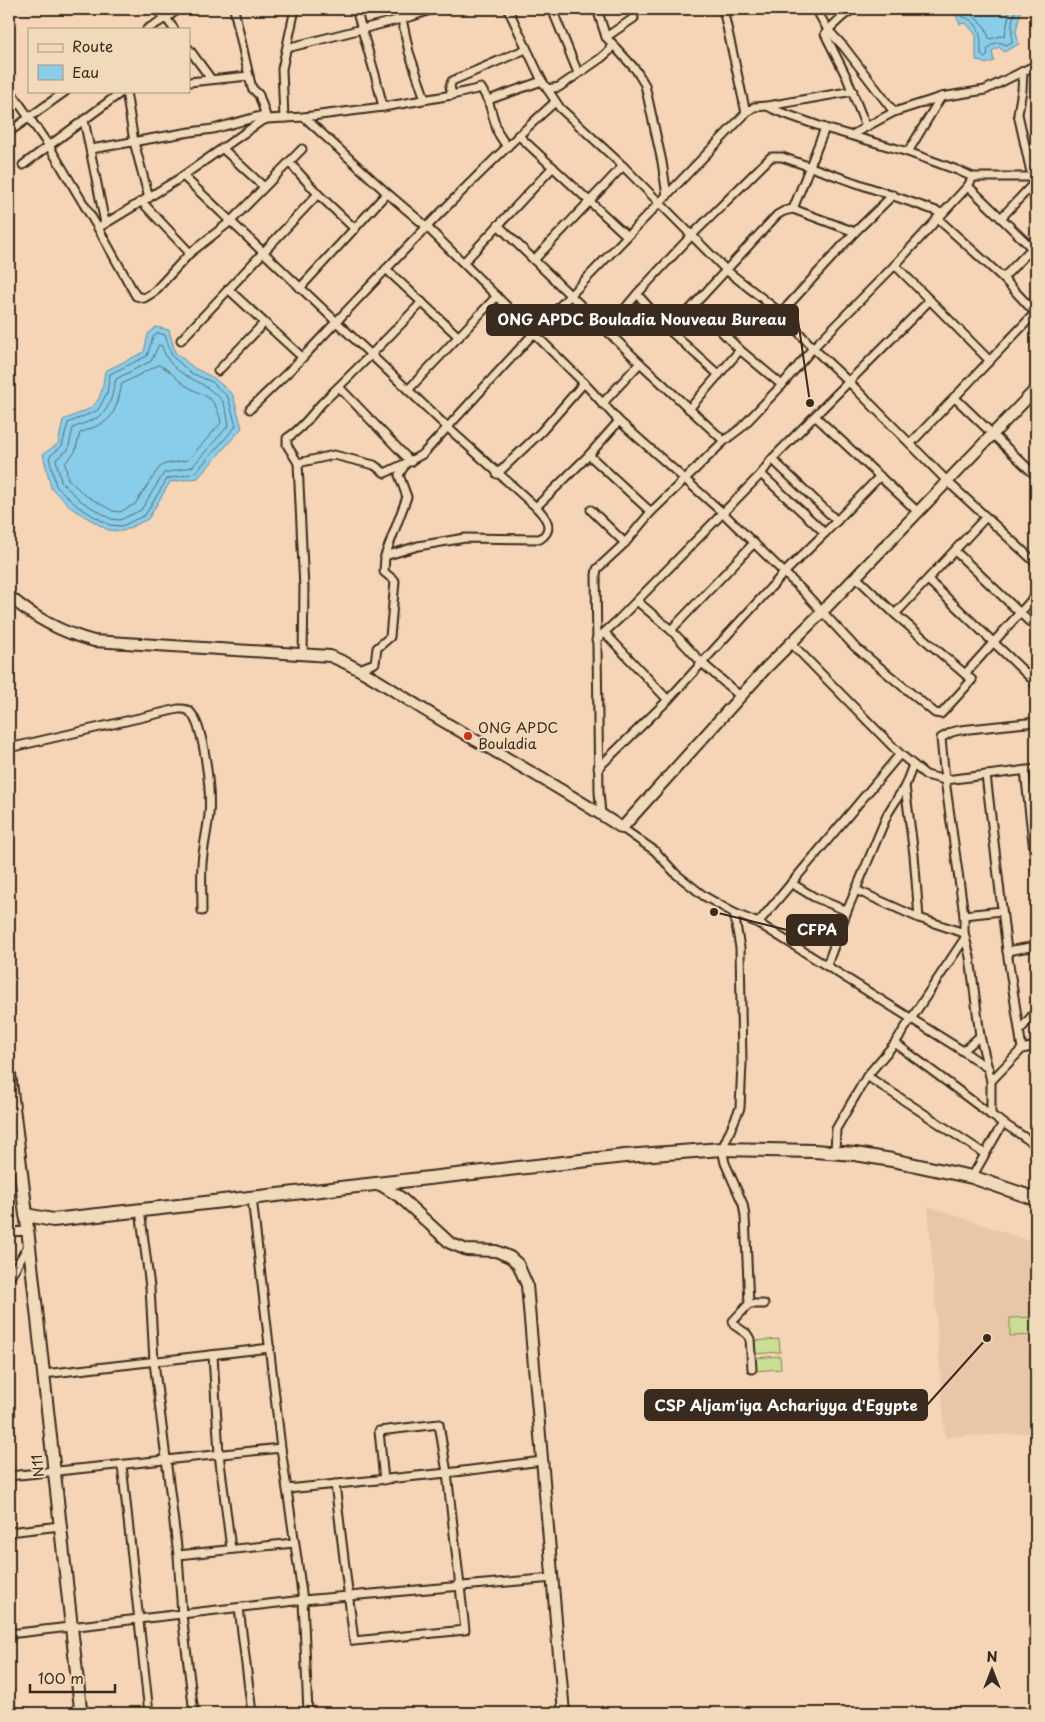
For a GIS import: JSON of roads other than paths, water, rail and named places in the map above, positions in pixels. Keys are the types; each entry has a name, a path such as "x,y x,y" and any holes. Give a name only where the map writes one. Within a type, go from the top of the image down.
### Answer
{"highway":[{"path":"9,1074 10,1098 26,1215 53,1220 625,1156 722,1149 779,1149 892,1160 972,1177 1036,1199"}],"main road":[{"name":"N11","path":"26,1215 81,1713"}],"street":[{"path":"154,9 166,18 173,28"},
{"path":"149,28 179,9"},
{"path":"234,9 252,88 259,96 266,117"},
{"path":"284,118 282,69 295,9"},
{"path":"356,9 376,78 382,107"},
{"path":"287,48 402,19 433,9"},
{"path":"508,9 542,81 555,102 623,166 726,270 781,313 813,348 948,481 1036,563"},
{"path":"552,9 578,73"},
{"path":"597,9 606,37 636,70 645,85 662,162 667,196"},
{"path":"606,37 634,18 631,9"},
{"path":"723,9 746,113"},
{"path":"816,9 829,30 894,112"},
{"path":"853,9 842,12 825,34 853,92 866,127"},
{"path":"402,19 409,52 425,99"},
{"path":"548,89 560,87 609,51 612,43"},
{"path":"452,95 450,84 452,81 526,48"},
{"path":"190,50 211,79"},
{"path":"852,135 894,112 941,97 984,90 1036,64"},
{"path":"1023,72 1018,114 1035,178"},
{"path":"190,82 249,76"},
{"path":"488,100 542,81"},
{"path":"91,148 213,129 266,117 304,117 382,107 482,88 488,100 498,133 507,147"},
{"path":"9,89 102,226 136,296 144,298 154,292 190,253 231,221 302,150"},
{"path":"9,132 65,92"},
{"path":"23,165 123,92"},
{"path":"124,92 145,200 190,253"},
{"path":"298,463 334,455 374,465 385,473 422,454 570,295 746,113 754,107 853,92"},
{"path":"908,152 941,97"},
{"path":"250,409 302,358 427,227 518,136 555,102"},
{"path":"767,106 825,128 908,152 973,177 1035,178"},
{"path":"102,226 183,176 266,117"},
{"path":"304,117 464,262 619,421 686,478 723,513 854,646 936,714 942,713 972,680 895,614 856,577"},
{"path":"84,120 91,148 102,226"},
{"path":"794,210 825,128"},
{"path":"518,136 627,236"},
{"path":"222,148 264,187"},
{"path":"606,330 692,235 771,157 782,157 893,195 939,216 1004,278 1036,313 911,443"},
{"path":"290,162 318,194 355,229"},
{"path":"534,260 623,166"},
{"path":"464,262 553,167"},
{"path":"183,176 497,474 536,507 547,520 549,526 545,536 540,539 465,538 418,546 385,556"},
{"path":"601,814 598,768 596,572 625,543 651,512 724,441 741,428 782,385 813,348 895,265 968,186 973,177"},
{"path":"1001,218 1035,178"},
{"path":"968,186 1035,248 1004,278"},
{"path":"300,288 387,193"},
{"path":"181,340 318,194"},
{"path":"781,313 854,232 893,195"},
{"path":"670,331 777,215 784,211 794,210 854,232"},
{"path":"498,225 640,363 724,441"},
{"path":"895,265 990,361"},
{"path":"386,269 459,336"},
{"path":"228,289 302,358"},
{"path":"637,294 670,331 719,375"},
{"path":"408,390 497,296"},
{"path":"596,640 637,601 761,474 772,459 930,300"},
{"path":"303,654 304,589 298,463 288,445 287,438 294,434 422,302"},
{"path":"696,305 740,350 782,385"},
{"path":"218,371 264,323"},
{"path":"689,409 740,350"},
{"path":"602,404 640,363"},
{"path":"497,474 541,432 584,383"},
{"path":"339,387 409,462"},
{"path":"622,828 740,696 1036,389"},
{"path":"954,397 1036,476"},
{"path":"816,416 918,512"},
{"path":"536,507 589,455 619,421"},
{"path":"589,455 651,512"},
{"path":"772,459 838,520"},
{"path":"359,669 374,663 377,648 390,638 395,582 384,572 385,556 407,498 399,474 409,462"},
{"path":"761,474 825,533"},
{"path":"598,768 668,700 784,573 880,476"},
{"path":"591,510 625,543"},
{"path":"895,614 986,517"},
{"path":"671,630 754,543"},
{"path":"955,551 1036,628"},
{"path":"928,580 1035,680"},
{"path":"965,674 1036,595"},
{"path":"9,596 23,608 47,622 79,637 94,641 330,656 359,669 433,715 565,791 655,851 676,874 704,896 734,913 758,923 828,965 989,1069"},
{"path":"637,601 671,630 702,662 740,696"},
{"path":"605,633 668,700"},
{"path":"791,643 900,754 931,778 944,780 1036,769"},
{"path":"9,748 178,710 184,709 188,711 194,719 201,738 207,771 209,813 202,865 202,910"},
{"path":"991,1115 991,1081 980,1036 970,957 964,936 964,916 944,780 941,738 960,730 1036,722"},
{"path":"758,923 900,754"},
{"path":"828,965 847,910 888,813 905,786 913,765"},
{"path":"1025,770 1033,813 1036,869"},
{"path":"986,775 1007,951 1022,1049"},
{"path":"905,786 914,855 919,918"},
{"path":"791,883 814,897 847,910"},
{"path":"856,890 964,936"},
{"path":"964,916 1002,911"},
{"path":"734,913 740,948 742,1063 740,1108 722,1149 743,1204 749,1304 733,1321 734,1325 747,1334 750,1339 752,1369"},
{"path":"834,1153 836,1129 867,1076 895,1043 964,936"},
{"path":"1007,951 1036,946"},
{"path":"1020,1030 1036,1011"},
{"path":"963,1051 980,1036"},
{"path":"895,1043 991,1115 1036,1145"},
{"path":"991,1081 1022,1049 1036,1046"},
{"path":"867,1076 985,1154"},
{"path":"972,1177 1003,1123"},
{"path":"379,1184 400,1197 450,1242 467,1250 496,1251 510,1257 518,1264 527,1285 564,1713"},
{"path":"252,1198 286,1489 303,1600 308,1713"},
{"path":"140,1210 150,1286 154,1362 178,1555 182,1615 194,1713 186,1713"},
{"path":"9,1232 28,1231"},
{"path":"9,1278 30,1243"},
{"path":"749,1304 764,1304"},
{"path":"44,1374 270,1348"},
{"path":"213,1355 219,1454 231,1549"},
{"path":"335,1484 354,1641 465,1630 447,1473 439,1424 379,1431 384,1480"},
{"path":"9,1476 281,1448"},
{"path":"286,1489 384,1480 542,1461"},
{"path":"122,1465 149,1713"},
{"path":"9,1532 60,1526"},
{"path":"178,1555 294,1543"},
{"path":"9,1634 303,1600 553,1578"},
{"path":"239,1608 252,1713"},
{"path":"9,1692 11,1713"}],"water":[{"path":"953,9 1021,9 1016,32 1019,44 1004,52 999,47 992,51 994,61 986,64 976,60 976,35 966,23 960,24"},
{"path":"156,327 169,330 175,352 194,368 214,378 233,395 242,428 198,478 170,482 148,519 123,531 108,530 74,510 51,488 43,454 58,444 63,420 83,412 98,400 105,371 144,352 148,334"}],"place":[{"name":"ONG APDC Bouladia Nouveau Bureau","path":"810,403"},
{"name":"ONG APDC Bouladia","path":"468,736"},
{"name":"CFPA","path":"714,912"},
{"name":"CSP Aljam'iya Achariyya d'Egypte","path":"987,1338"}]}
